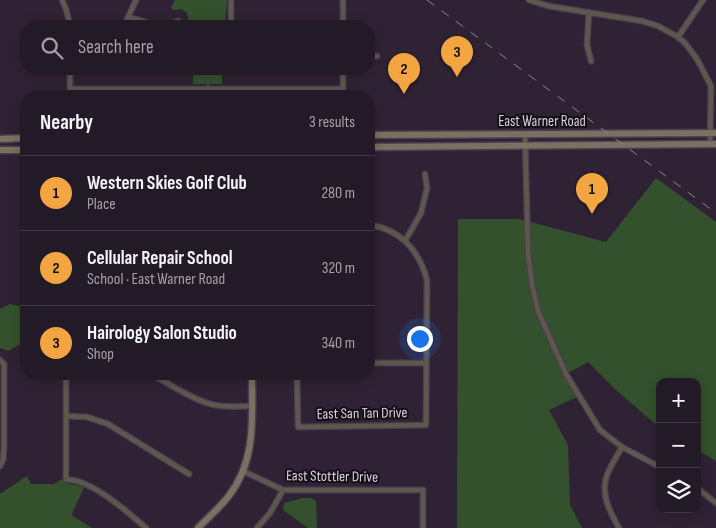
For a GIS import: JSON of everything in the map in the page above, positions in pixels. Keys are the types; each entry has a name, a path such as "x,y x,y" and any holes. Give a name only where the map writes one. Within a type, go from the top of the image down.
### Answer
{"main road":[{"name":"East Warner Road","path":"375,135 713,133"},
{"path":"0,139 20,138"},
{"name":"East Warner Road","path":"375,147 713,145"},
{"path":"0,150 20,150"},
{"path":"198,528 228,496 243,472 251,441 252,380"}],"street":[{"path":"62,0 68,20"},
{"path":"127,20 136,0"},
{"path":"231,0 231,20"},
{"path":"343,0 343,20"},
{"path":"529,0 548,6 646,22 678,37 697,59 711,86 713,145"},
{"path":"678,37 703,0"},
{"path":"589,12 587,45 591,61"},
{"path":"129,17 138,20"},
{"path":"70,75 70,89 343,89 343,75"},
{"path":"526,134 528,254 538,311 566,374 600,430 622,447 656,466"},
{"path":"406,241 421,213 427,188 424,174"},
{"path":"375,226 394,232 406,241 424,268 427,280 426,363 375,363"},
{"path":"0,360 4,364 3,460 0,466"},
{"name":"East San Tan Drive","path":"297,380 298,427 426,425 426,363"},
{"path":"66,380 66,479 85,484 109,499 146,528"},
{"path":"161,380 192,398 211,404 252,406"},
{"path":"66,416 87,417 108,424 189,474"},
{"path":"619,528 608,507 604,491 606,476 622,447"},
{"name":"East Stottler Drive","path":"243,472 283,490 424,490 424,528"},
{"path":"257,528 270,513 283,490"},
{"path":"701,491 716,503"}],"green space":[{"path":"175,0 227,0 226,20 189,20 187,13 181,9 173,10 171,7"},
{"path":"193,75 222,75 222,84 193,84"},
{"path":"656,178 716,222 716,461 701,452 701,378 656,378 656,425 616,390 588,362 566,374 579,396 549,410 568,445 570,505 582,528 457,528 458,219 519,219 606,242"},
{"path":"10,304 20,306 20,345 8,351 0,348 0,309"},
{"path":"27,476 31,484 54,484 62,479 69,484 84,487 72,514 92,528 0,528 0,494"},
{"path":"311,498 316,501 317,528 308,528 283,510 284,503"}],"railway":[{"path":"427,0 716,213"}],"place":[{"name":"Hairology Salon Studio","path":"457,77"},
{"name":"Cellular Repair School","path":"404,94"},
{"name":"Western Skies Golf Club","path":"592,214"}]}
